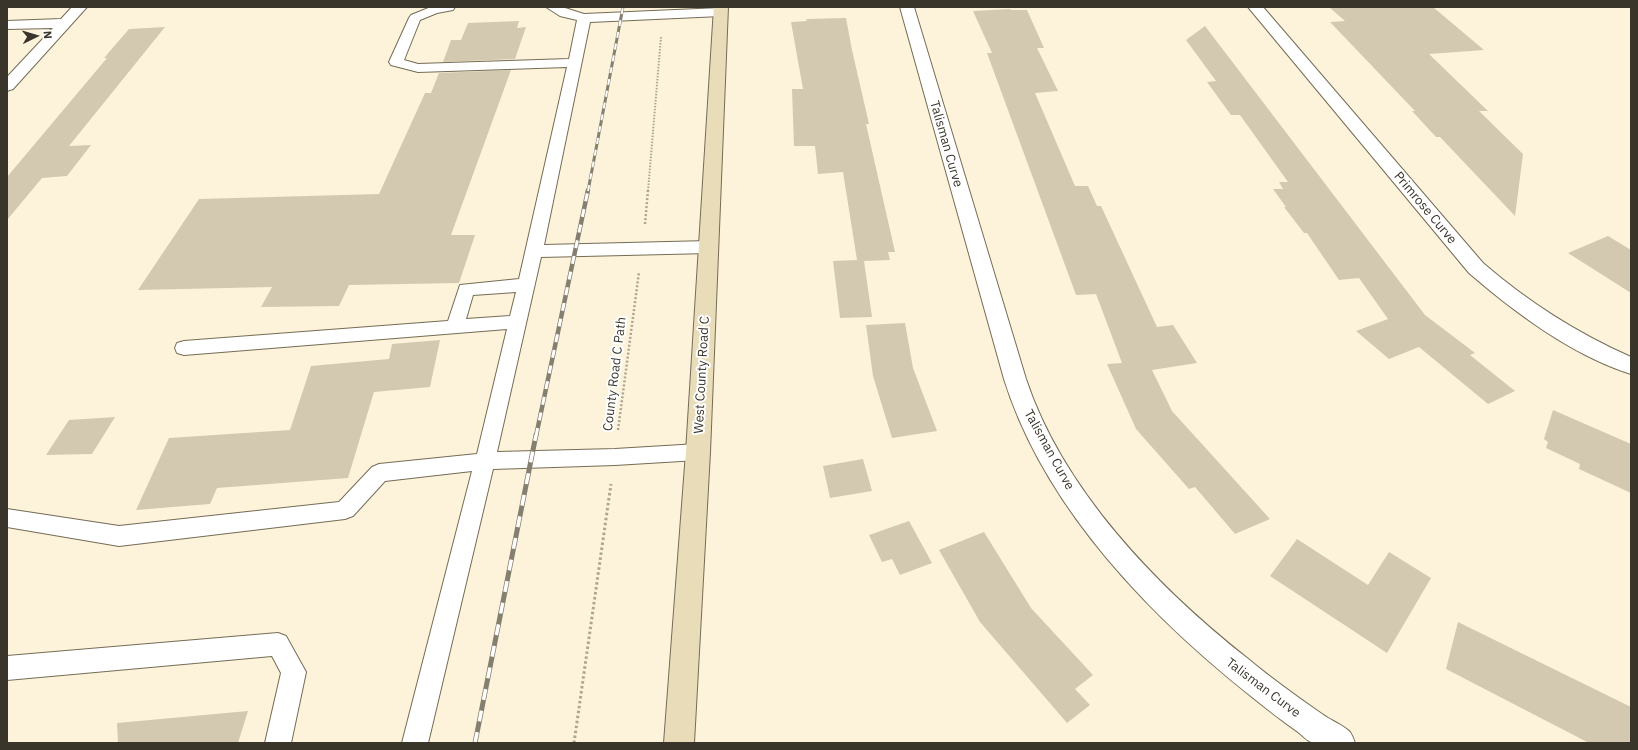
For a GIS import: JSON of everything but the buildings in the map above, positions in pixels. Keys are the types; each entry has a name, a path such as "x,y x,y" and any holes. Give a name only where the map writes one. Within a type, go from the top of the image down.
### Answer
{"main road":[{"name":"West County Road C","path":"679,743 698,452 721,10"}],"street":[{"path":"7,86 80,7"},
{"name":"Talisman Curve","path":"907,7 1010,365 1030,421 1060,475 1100,533 1162,602 1229,663 1321,732 1340,743"},
{"name":"Primrose Curve","path":"1255,7 1476,268 1506,294 1547,324 1595,351 1631,366"},
{"path":"7,26 64,23"}],"lane":[{"path":"449,7 434,10 415,18 396,62 418,68 574,63"},
{"path":"552,7 564,13 584,18 661,15 721,10"},
{"path":"415,743 485,461 534,251 584,18"},
{"path":"534,251 709,247"},
{"path":"455,327 466,289 526,285"},
{"path":"184,348 517,322"},
{"path":"7,518 119,536 345,510 379,473 485,461 615,457 698,452"},
{"path":"7,668 278,644 294,672 278,743"}],"path":[{"name":"County Road C Path","path":"574,743 615,457 642,249 651,164 662,25 661,15"}],"railway":[{"path":"588,191 623,7"},
{"path":"536,436 588,190"},
{"path":"475,743 536,435"}]}
